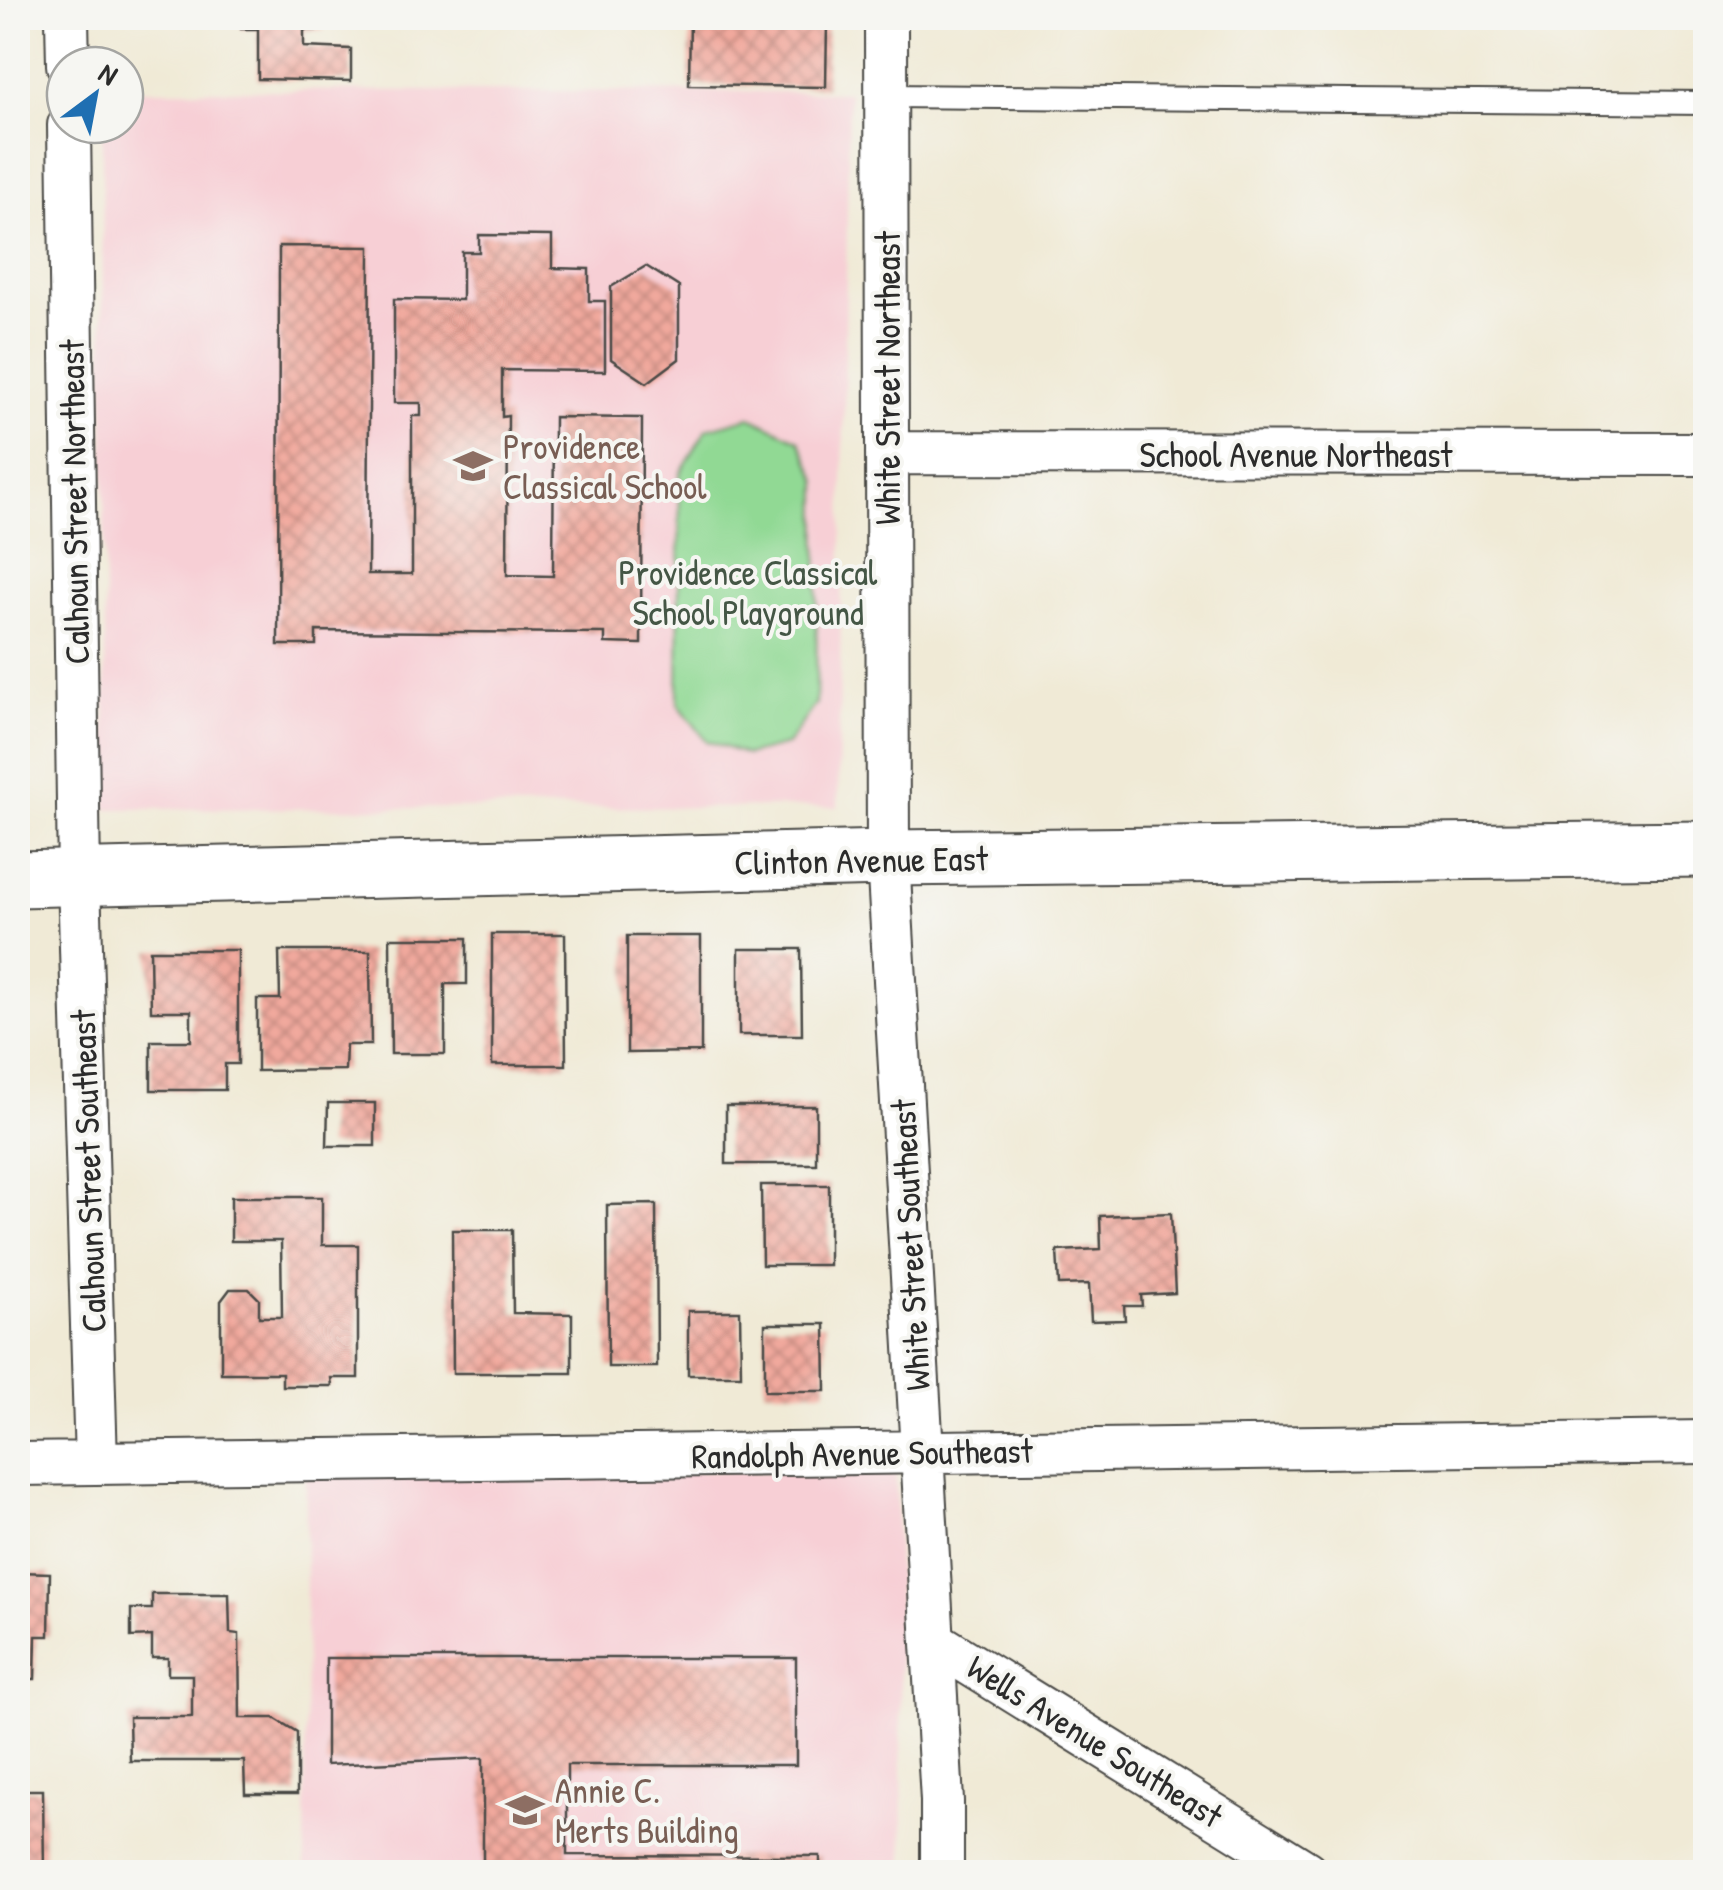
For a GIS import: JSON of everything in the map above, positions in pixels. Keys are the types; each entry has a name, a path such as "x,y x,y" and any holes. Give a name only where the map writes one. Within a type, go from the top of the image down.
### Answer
{"street":[{"path":"67,18 68,45"},
{"name":"White Street Northeast","path":"886,18 888,858"},
{"name":"Calhoun Street Northeast","path":"68,145 79,878"},
{"name":"School Avenue Northeast","path":"887,453 1706,454"},
{"name":"Clinton Avenue East","path":"18,879 888,858 1706,848"},
{"name":"White Street Southeast","path":"888,858 933,1642 942,1872"},
{"name":"Calhoun Street Southeast","path":"79,878 96,1462"},
{"name":"Randolph Avenue Southeast","path":"18,1464 1706,1442"},
{"name":"Wells Avenue Southeast","path":"933,1642 1306,1872"}],"lane":[{"path":"886,96 1706,103"}],"shaded area":[{"name":"Providence Classical School","path":"145,90 849,92 838,807 106,809 102,145 145,145"},
{"path":"306,1467 896,1474 904,1872 305,1872"}],"green space":[{"name":"Providence Classical School Playground","path":"750,417 799,440 818,481 816,703 787,745 747,755 707,741 678,704 680,473 707,429"}],"building":[{"path":"241,18 324,18 324,30 304,30 304,47 351,49 351,81 258,79 258,29 241,29"},
{"path":"690,18 827,21 826,87 689,85"},
{"path":"479,235 552,236 552,268 589,269 589,301 605,301 605,371 502,370 502,417 508,416 507,575 553,576 554,417 642,418 641,644 605,643 605,633 316,631 316,645 278,645 279,246 370,247 368,574 412,574 412,416 421,416 421,403 394,403 394,299 462,300 462,252 479,252"},
{"path":"646,266 679,287 679,359 647,383 611,359 611,287"},
{"path":"492,934 565,934 566,1065 492,1065"},
{"path":"627,936 701,936 701,1052 627,1053"},
{"path":"390,938 467,938 467,984 445,984 445,1054 391,1054"},
{"path":"739,949 801,949 802,1035 739,1035"},
{"path":"150,950 238,950 238,1064 225,1064 225,1090 151,1090 151,1041 191,1041 191,1011 151,1011"},
{"path":"279,951 370,951 371,1045 346,1045 345,1070 257,1071 257,999 280,999"},
{"path":"328,1103 375,1103 375,1146 327,1146"},
{"path":"726,1106 816,1106 816,1164 726,1164"},
{"path":"761,1185 829,1185 829,1265 762,1265"},
{"path":"231,1197 322,1197 322,1245 358,1245 358,1378 331,1378 332,1386 282,1386 282,1373 221,1373 221,1301 230,1289 249,1289 259,1299 259,1317 282,1317 281,1241 231,1241"},
{"path":"656,1204 657,1367 608,1367 607,1205"},
{"path":"1171,1213 1175,1293 1141,1295 1142,1306 1124,1306 1125,1320 1091,1321 1089,1284 1059,1285 1057,1251 1101,1249 1100,1216"},
{"path":"452,1230 512,1230 513,1313 572,1314 572,1373 453,1373"},
{"path":"688,1311 740,1311 741,1375 688,1375"},
{"path":"765,1324 825,1324 826,1391 765,1391"},
{"path":"18,1572 50,1573 49,1636 36,1636 35,1679 18,1679"},
{"path":"152,1594 229,1594 230,1633 239,1634 240,1718 274,1718 297,1732 297,1794 245,1794 244,1761 130,1761 129,1717 192,1717 192,1675 168,1675 168,1658 152,1658 152,1636 131,1637 131,1609 152,1609"},
{"name":"Annie C. Merts Building","path":"326,1658 796,1658 796,1765 567,1765 567,1855 820,1856 820,1872 483,1872 483,1758 326,1765"},
{"path":"18,1790 43,1790 44,1872 18,1872"}],"place":[{"name":"Providence Classical School","path":"473,466"},
{"name":"Annie C. Merts Building","path":"525,1810"}]}
